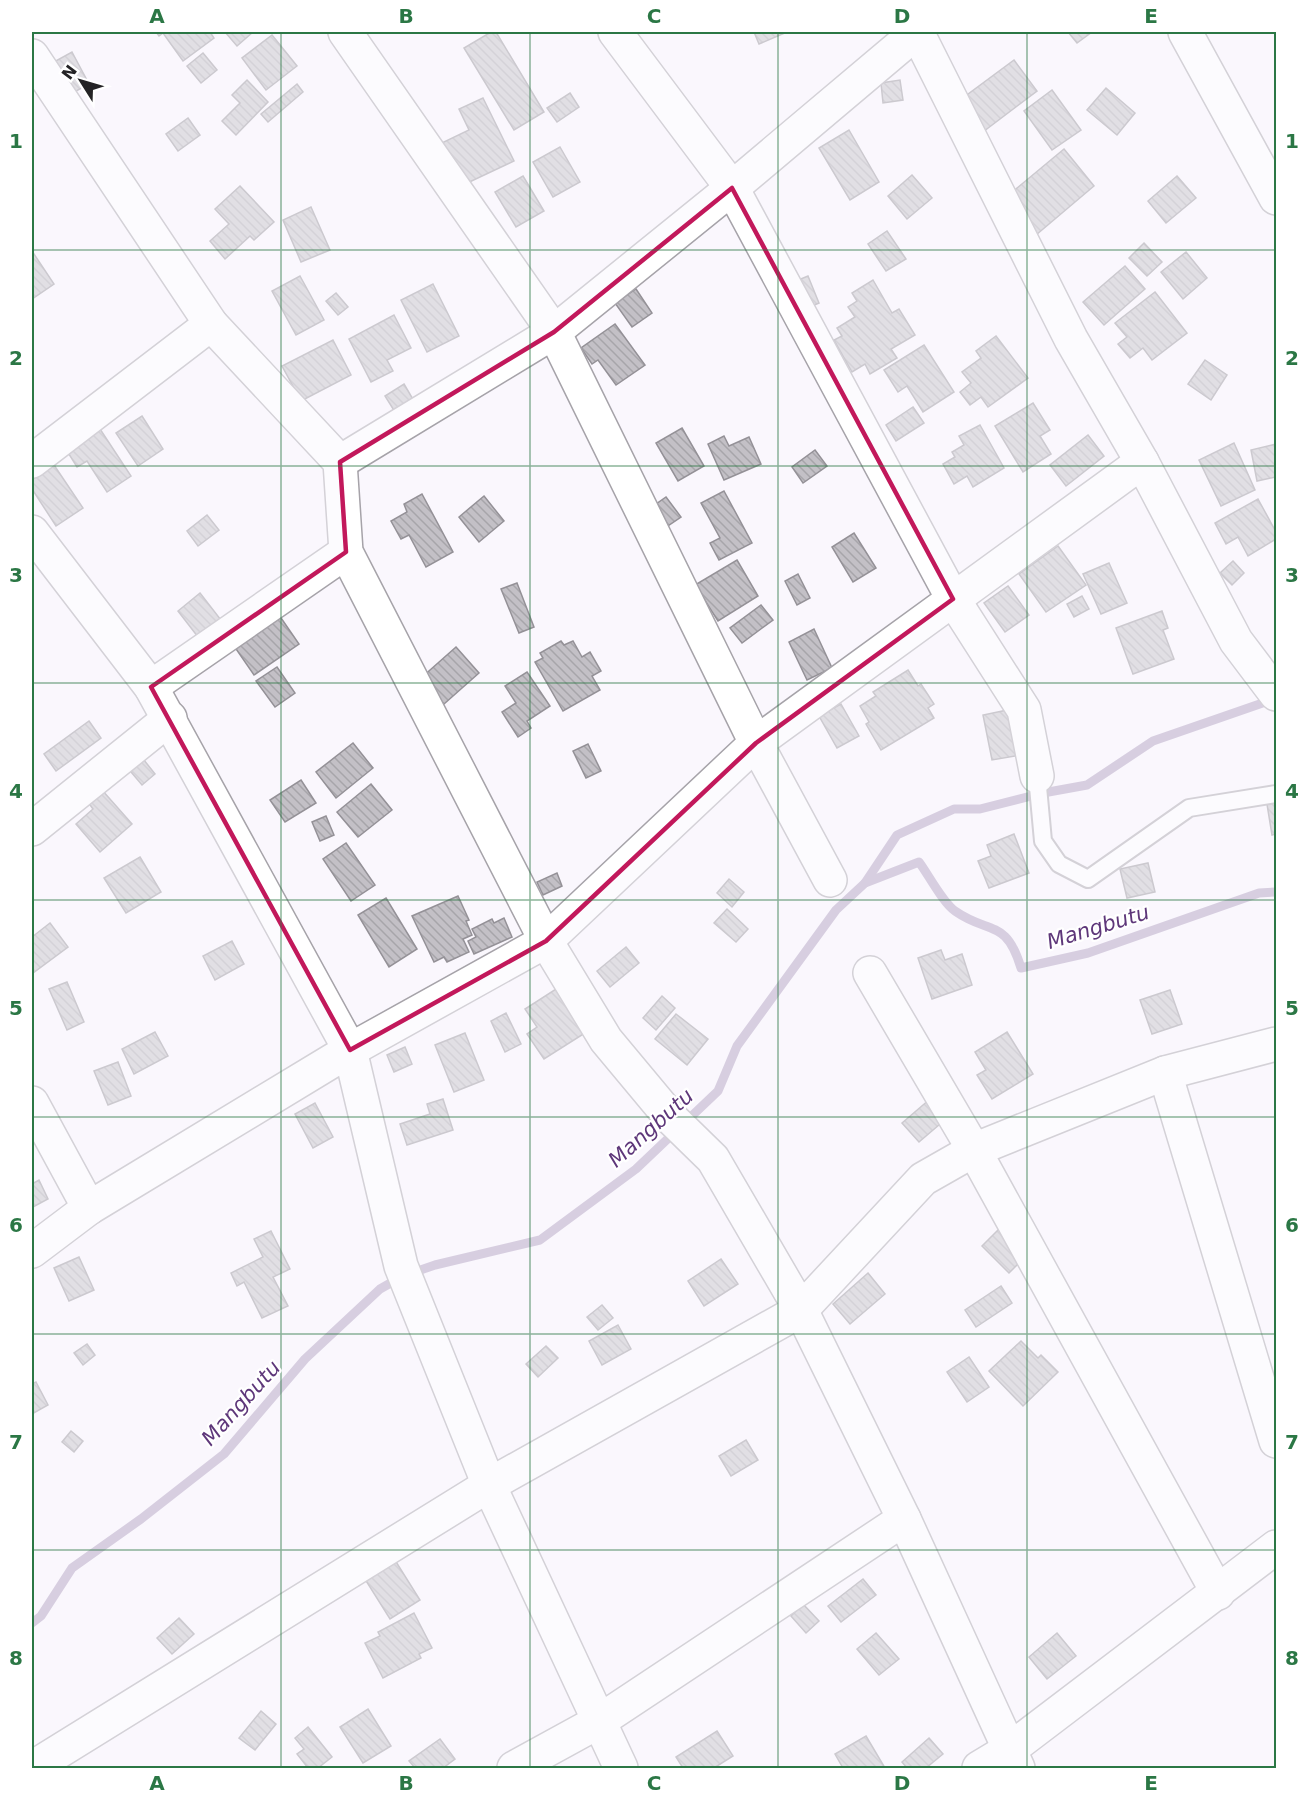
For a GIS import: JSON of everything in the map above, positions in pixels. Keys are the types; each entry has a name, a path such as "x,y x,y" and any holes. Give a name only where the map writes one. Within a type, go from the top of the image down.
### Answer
{"street":[{"path":"345,32 554,332 756,744 830,880"},
{"path":"615,32 732,188 953,599 1024,710 1037,777"},
{"path":"340,462 554,332 732,188 917,32 1071,339 1142,462 1236,641 1276,694"},
{"path":"1185,32 1276,198"},
{"path":"32,56 211,324 340,462 346,552 546,941 606,1040 680,1126 713,1159 801,1310 904,1519 1013,1759"},
{"path":"32,461 211,324"},
{"path":"32,1251 89,1208 350,1050 546,941 756,744 1142,462"},
{"path":"32,532 151,687 350,1050 402,1266 489,1485 621,1768"},
{"path":"151,687 346,552"},
{"path":"32,829 170,718"},
{"path":"870,973 974,1150 1218,1593"},
{"path":"32,1768 489,1485 801,1310 923,1179 974,1150 1165,1073 1276,1044"},
{"path":"1165,1073 1275,1434"},
{"path":"32,1103 89,1208"},
{"path":"514,1768 598,1722 904,1519"},
{"path":"979,1768 1013,1759 1276,1547"}],"lane":[{"path":"1037,777 1043,841 1059,864 1088,879 1189,808 1276,794"}],"highlighted area":[{"path":"732,188 953,599 756,743 546,941 350,1050 151,687 346,552 340,462 554,332"}],"building":[{"path":"156,32 210,32 214,38 183,61 163,33 159,36"},
{"path":"225,32 253,32 237,46"},
{"path":"491,32 496,32 544,112 514,130 464,48"},
{"path":"754,32 787,32 759,44"},
{"path":"1068,32 1092,32 1077,43"},
{"path":"272,35 297,66 266,90 242,58"},
{"path":"72,52 89,84 69,95 52,63"},
{"path":"203,53 217,70 201,83 187,66"},
{"path":"1014,60 1037,91 971,141 948,109"},
{"path":"247,80 268,102 236,135 222,121 240,103 232,95"},
{"path":"900,80 903,100 883,103 881,83"},
{"path":"297,84 303,92 268,122 261,114"},
{"path":"1106,88 1135,113 1117,135 1087,110"},
{"path":"1052,90 1081,130 1052,150 1024,111"},
{"path":"570,93 579,107 557,122 547,108"},
{"path":"483,98 514,161 444,194 423,152 469,130 459,109"},
{"path":"188,118 200,135 178,151 166,134"},
{"path":"849,130 879,182 850,200 819,148"},
{"path":"560,147 580,182 553,197 533,162"},
{"path":"1064,149 1094,186 1036,235 1005,198"},
{"path":"912,175 932,198 907,219 888,196"},
{"path":"523,176 544,211 516,227 495,192"},
{"path":"1177,176 1196,198 1166,223 1148,201"},
{"path":"240,186 274,222 254,240 250,236 225,259 210,241 229,224 215,209"},
{"path":"311,207 330,250 301,262 283,220"},
{"path":"887,231 906,259 886,271 868,244"},
{"path":"1144,243 1162,262 1147,276 1129,258"},
{"path":"1186,252 1207,278 1183,299 1161,272"},
{"path":"34,254 54,284 32,299 32,255"},
{"path":"1125,266 1145,289 1104,325 1083,302"},
{"path":"300,276 324,320 296,335 272,291"},
{"path":"808,276 819,303 795,313 784,286"},
{"path":"873,280 892,313 899,309 915,335 891,349 897,358 870,374 865,364 852,372 834,340 842,336 837,328 855,317 848,307 857,301 852,293"},
{"path":"433,284 459,336 427,352 401,300"},
{"path":"636,289 652,313 632,327 615,303"},
{"path":"1155,292 1187,333 1152,360 1143,348 1130,358 1118,344 1127,337 1115,323"},
{"path":"336,293 348,307 338,315 326,301"},
{"path":"394,315 411,348 387,360 393,371 371,382 349,339"},
{"path":"615,324 645,365 616,385 598,360 592,364 581,348"},
{"path":"996,336 1028,378 988,407 981,397 970,405 960,392 971,383 962,372 981,358 976,351"},
{"path":"333,340 351,375 301,401 282,366"},
{"path":"924,345 954,392 923,412 907,386 898,392 884,370"},
{"path":"1205,360 1227,375 1211,400 1188,384"},
{"path":"404,384 414,401 395,412 385,396"},
{"path":"1033,403 1050,430 1040,436 1051,454 1023,472 995,426"},
{"path":"913,407 924,423 896,441 886,425"},
{"path":"142,416 163,449 138,466 116,433"},
{"path":"980,425 1004,468 973,487 967,476 954,484 943,464 955,457 952,452 964,445 959,436"},
{"path":"682,428 704,466 678,481 656,443"},
{"path":"100,429 131,476 107,492 87,461 77,467 67,451"},
{"path":"1088,435 1104,456 1066,486 1050,465"},
{"path":"724,436 729,446 749,437 761,464 724,480 708,444"},
{"path":"1234,443 1255,490 1221,506 1199,460"},
{"path":"1276,444 1276,477 1257,481 1251,450"},
{"path":"815,450 827,466 803,483 792,467"},
{"path":"54,465 83,508 56,526 32,489 32,479"},
{"path":"724,491 752,543 719,560 710,543 720,538 701,503"},
{"path":"422,494 453,552 426,567 409,535 401,539 391,521 407,512 404,504"},
{"path":"484,496 504,521 479,542 459,517"},
{"path":"666,497 681,517 653,536 639,516"},
{"path":"1258,499 1276,532 1276,539 1248,556 1238,537 1226,544 1215,523"},
{"path":"207,515 219,530 198,546 187,531"},
{"path":"854,533 876,568 853,582 832,547"},
{"path":"1058,546 1086,585 1046,612 1019,574"},
{"path":"737,560 758,596 718,621 695,585"},
{"path":"1233,561 1244,573 1232,585 1220,573"},
{"path":"1109,563 1127,603 1101,614 1083,574"},
{"path":"798,574 810,598 797,605 785,581"},
{"path":"517,583 534,627 519,633 501,589"},
{"path":"1008,586 1029,615 1005,632 984,603"},
{"path":"200,593 221,620 198,637 178,611"},
{"path":"1082,596 1089,609 1074,617 1067,604"},
{"path":"761,605 773,620 742,643 730,628"},
{"path":"1162,611 1168,628 1163,630 1174,659 1133,674 1116,628"},
{"path":"279,615 299,644 254,675 234,646"},
{"path":"814,629 832,668 807,680 789,642"},
{"path":"561,641 564,645 573,641 582,657 590,652 601,671 592,676 600,690 563,711 535,662 543,658 540,653"},
{"path":"456,647 479,673 444,704 421,678"},
{"path":"277,667 295,693 275,707 256,681"},
{"path":"908,670 918,686 921,684 934,704 928,708 934,718 881,750 866,724 869,722 860,706 876,696 873,692"},
{"path":"527,672 550,706 527,721 531,728 518,737 502,712 516,703 505,686"},
{"path":"841,704 859,736 837,748 819,716"},
{"path":"1017,708 1026,754 992,760 983,715"},
{"path":"89,721 101,738 56,771 44,754"},
{"path":"353,743 373,768 336,798 316,772"},
{"path":"588,744 601,771 586,778 573,751"},
{"path":"140,755 155,774 142,785 126,766"},
{"path":"301,780 316,803 285,822 270,800"},
{"path":"371,784 392,810 358,837 337,812"},
{"path":"102,790 132,824 100,852 76,824 93,809 88,802"},
{"path":"1276,796 1276,834 1272,835 1266,798"},
{"path":"326,816 334,835 320,841 312,822"},
{"path":"1014,834 1029,873 989,888 978,861 991,856 987,845"},
{"path":"346,843 375,885 351,901 323,859"},
{"path":"140,857 161,892 126,913 104,878"},
{"path":"1148,863 1155,892 1127,898 1120,869"},
{"path":"557,873 562,886 543,895 537,882"},
{"path":"729,879 744,892 732,907 717,893"},
{"path":"458,896 469,920 466,921 472,935 463,939 469,952 447,962 444,957 434,962 412,916"},
{"path":"386,898 417,949 389,967 358,915"},
{"path":"727,909 748,929 736,942 714,923"},
{"path":"504,918 512,937 474,954 468,941 476,937 472,929 492,919 494,923"},
{"path":"50,923 68,947 33,973 32,937"},
{"path":"232,941 244,964 215,980 203,956"},
{"path":"626,947 639,963 610,987 597,971"},
{"path":"941,950 945,960 962,954 972,985 932,999 918,958"},
{"path":"67,982 84,1022 67,1030 49,989"},
{"path":"556,989 585,1033 544,1059 527,1034 537,1027 525,1009"},
{"path":"1170,990 1182,1024 1152,1034 1140,1000"},
{"path":"662,996 675,1008 656,1030 643,1018"},
{"path":"506,1013 521,1044 505,1052 491,1021"},
{"path":"676,1014 708,1039 687,1065 655,1039"},
{"path":"155,1032 168,1056 134,1074 122,1049"},
{"path":"1007,1032 1033,1074 992,1099 977,1075 986,1070 975,1052"},
{"path":"465,1033 484,1080 454,1092 435,1045"},
{"path":"405,1047 412,1064 394,1072 387,1055"},
{"path":"118,1062 131,1096 108,1105 94,1071"},
{"path":"443,1099 453,1130 407,1145 400,1124 430,1114 427,1104"},
{"path":"930,1099 946,1119 919,1142 902,1123"},
{"path":"315,1103 333,1137 313,1148 295,1114"},
{"path":"39,1180 48,1199 33,1207 32,1184"},
{"path":"1002,1226 1029,1253 1009,1273 982,1246"},
{"path":"271,1231 290,1269 273,1277 288,1306 262,1318 244,1282 237,1286 231,1273 263,1257 254,1239"},
{"path":"79,1257 94,1290 69,1301 54,1268"},
{"path":"721,1259 738,1284 704,1306 688,1281"},
{"path":"868,1273 885,1294 850,1324 833,1304"},
{"path":"1001,1286 1012,1303 976,1327 965,1310"},
{"path":"602,1305 613,1318 598,1330 587,1317"},
{"path":"618,1325 631,1349 602,1365 589,1341"},
{"path":"1021,1341 1038,1358 1041,1355 1058,1372 1023,1406 989,1371"},
{"path":"87,1344 95,1355 83,1365 74,1353"},
{"path":"546,1346 558,1358 538,1377 526,1364"},
{"path":"969,1357 989,1387 967,1402 947,1372"},
{"path":"36,1382 48,1405 32,1414 32,1384"},
{"path":"71,1431 83,1441 74,1452 62,1442"},
{"path":"746,1440 758,1460 731,1476 719,1456"},
{"path":"393,1557 420,1600 390,1619 363,1576"},
{"path":"863,1579 876,1595 841,1622 828,1606"},
{"path":"803,1604 819,1621 806,1633 791,1616"},
{"path":"414,1613 432,1648 419,1654 421,1658 383,1678 365,1643 380,1636 378,1632"},
{"path":"179,1618 194,1634 172,1654 157,1638"},
{"path":"876,1633 899,1659 879,1675 857,1649"},
{"path":"1057,1633 1076,1656 1047,1679 1029,1657"},
{"path":"368,1709 391,1746 363,1763 340,1727"},
{"path":"261,1711 276,1724 255,1750 239,1738"},
{"path":"308,1727 332,1757 318,1768 308,1768 297,1754 304,1749 295,1738"},
{"path":"717,1731 733,1756 714,1768 683,1768 676,1757"},
{"path":"866,1736 885,1768 843,1768 835,1754"},
{"path":"929,1738 943,1754 926,1768 907,1768 902,1762"},
{"path":"440,1739 455,1759 443,1768 415,1768 409,1761"}],"waterway":[{"path":"865,883 897,835 954,809 980,809 1043,793 1087,785 1153,741 1274,699"},
{"name":"Mangbutu","path":"32,1623 41,1616 72,1568 141,1519 224,1454 305,1359 380,1289 403,1276 435,1265 540,1240 636,1169 718,1091 737,1046 836,910 865,883 919,862 950,907 967,918 1002,934 1009,941 1021,968 1088,953 1259,893 1276,892"}]}
